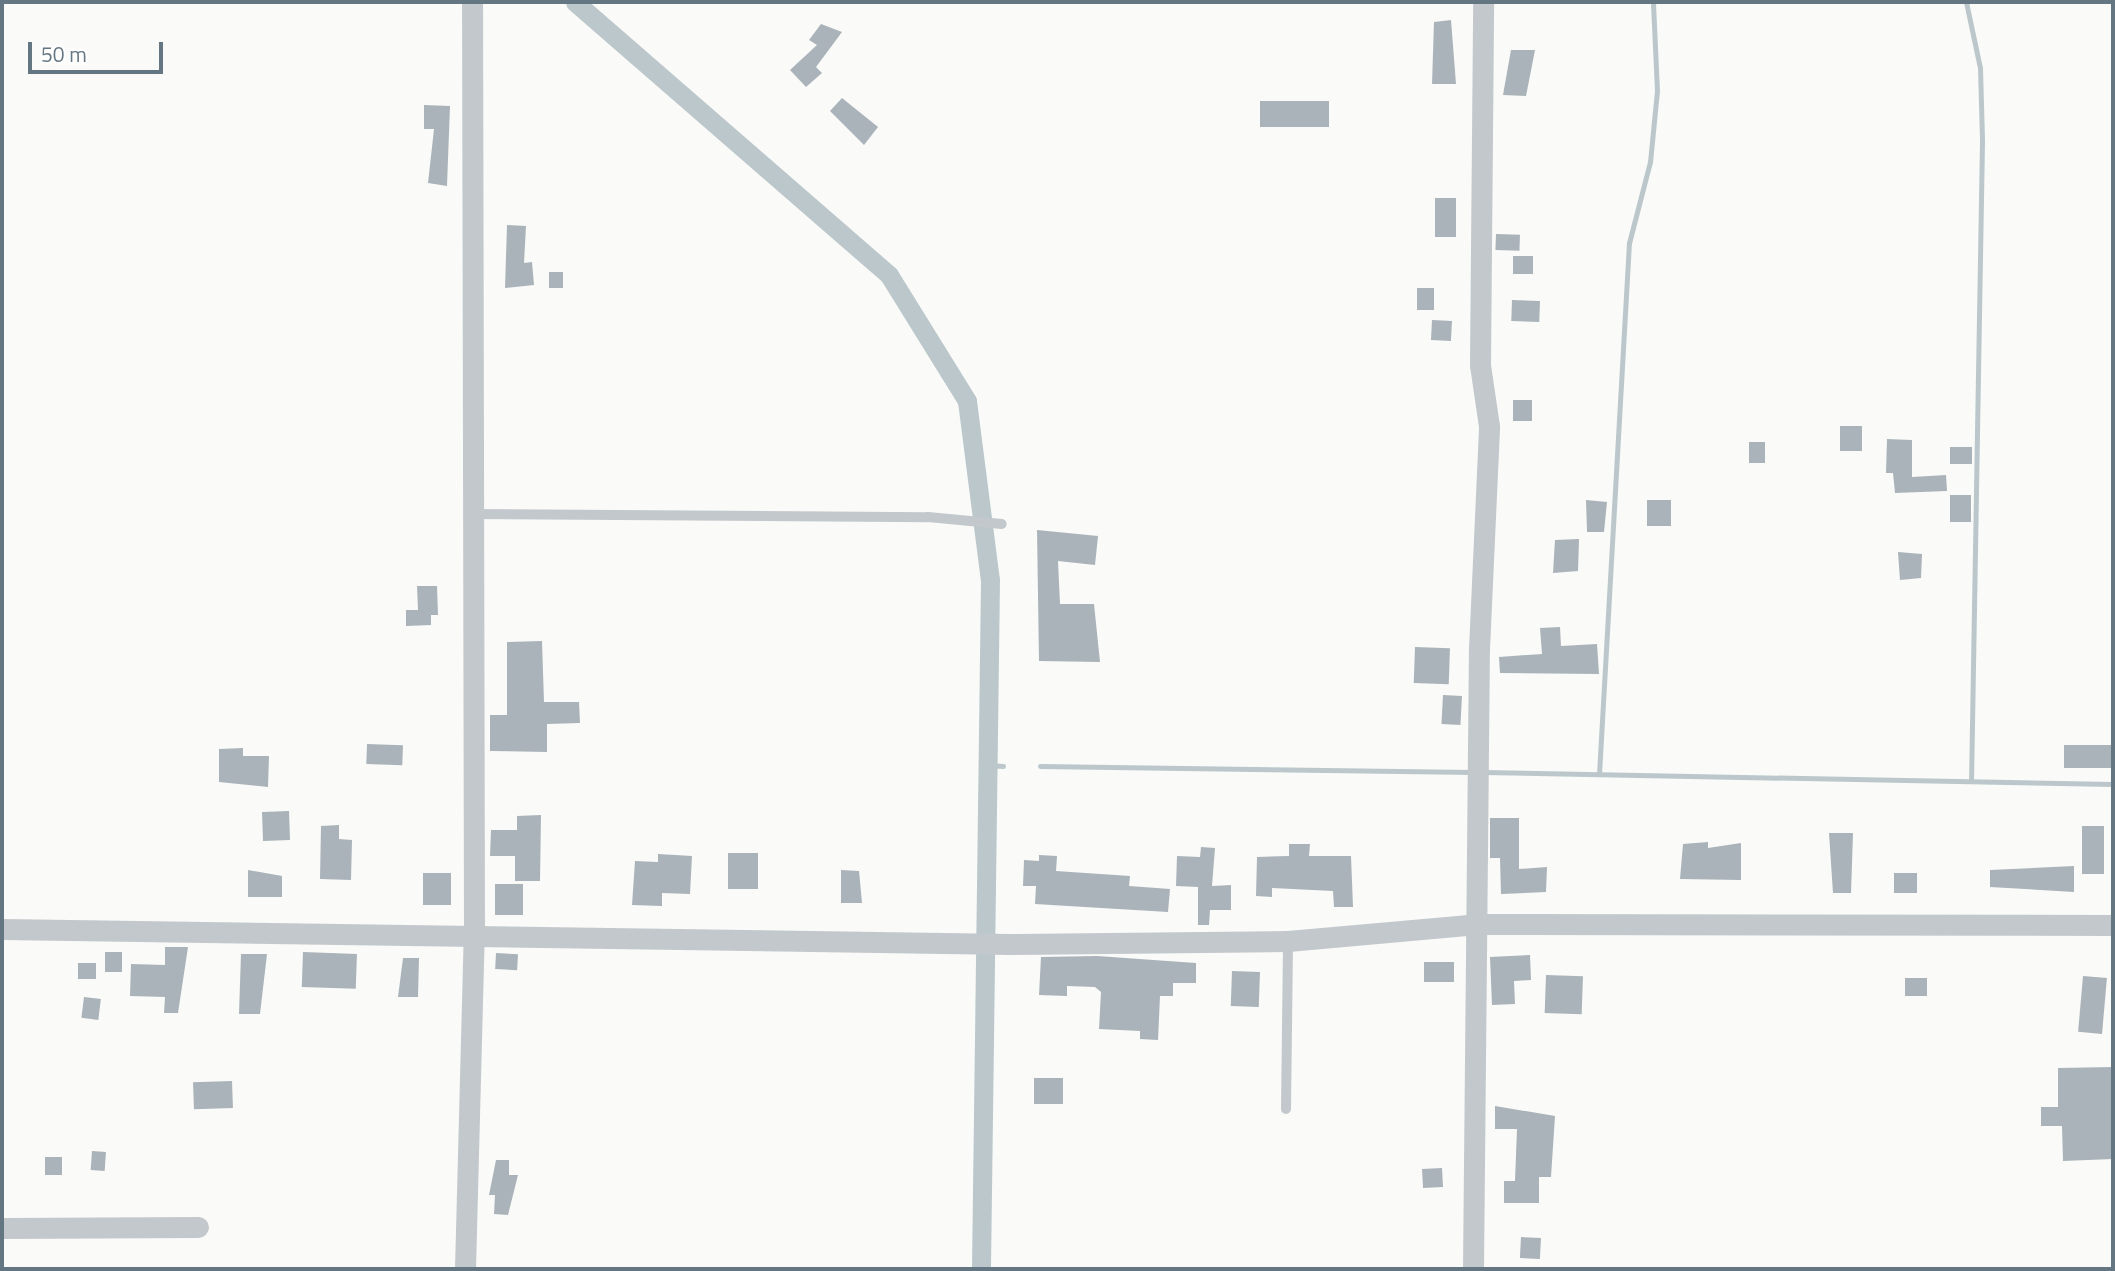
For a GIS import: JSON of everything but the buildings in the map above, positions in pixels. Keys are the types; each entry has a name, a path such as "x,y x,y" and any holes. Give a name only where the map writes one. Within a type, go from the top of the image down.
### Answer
{"street":[{"path":"465,1269 474,933 472,2"},
{"path":"1473,1269 1480,780 1478,756 1489,426 1480,365 1483,2"},
{"path":"2,929 474,933 1010,944 1288,941 1477,924 2113,925"},
{"path":"2,1228 198,1227"}],"lane":[{"path":"473,514 928,517 1002,524"},
{"path":"1286,1109 1288,941"}],"waterway":[{"path":"575,2 889,275 967,401 990,580 981,1269"},
{"path":"1599,774 1629,243 1650,162 1657,91 1653,2"},
{"path":"1966,2 1980,68 1982,141 1971,781"},
{"path":"988,765 1003,766"},
{"path":"1040,766 1473,772"},
{"path":"1483,772 2113,784"}]}
